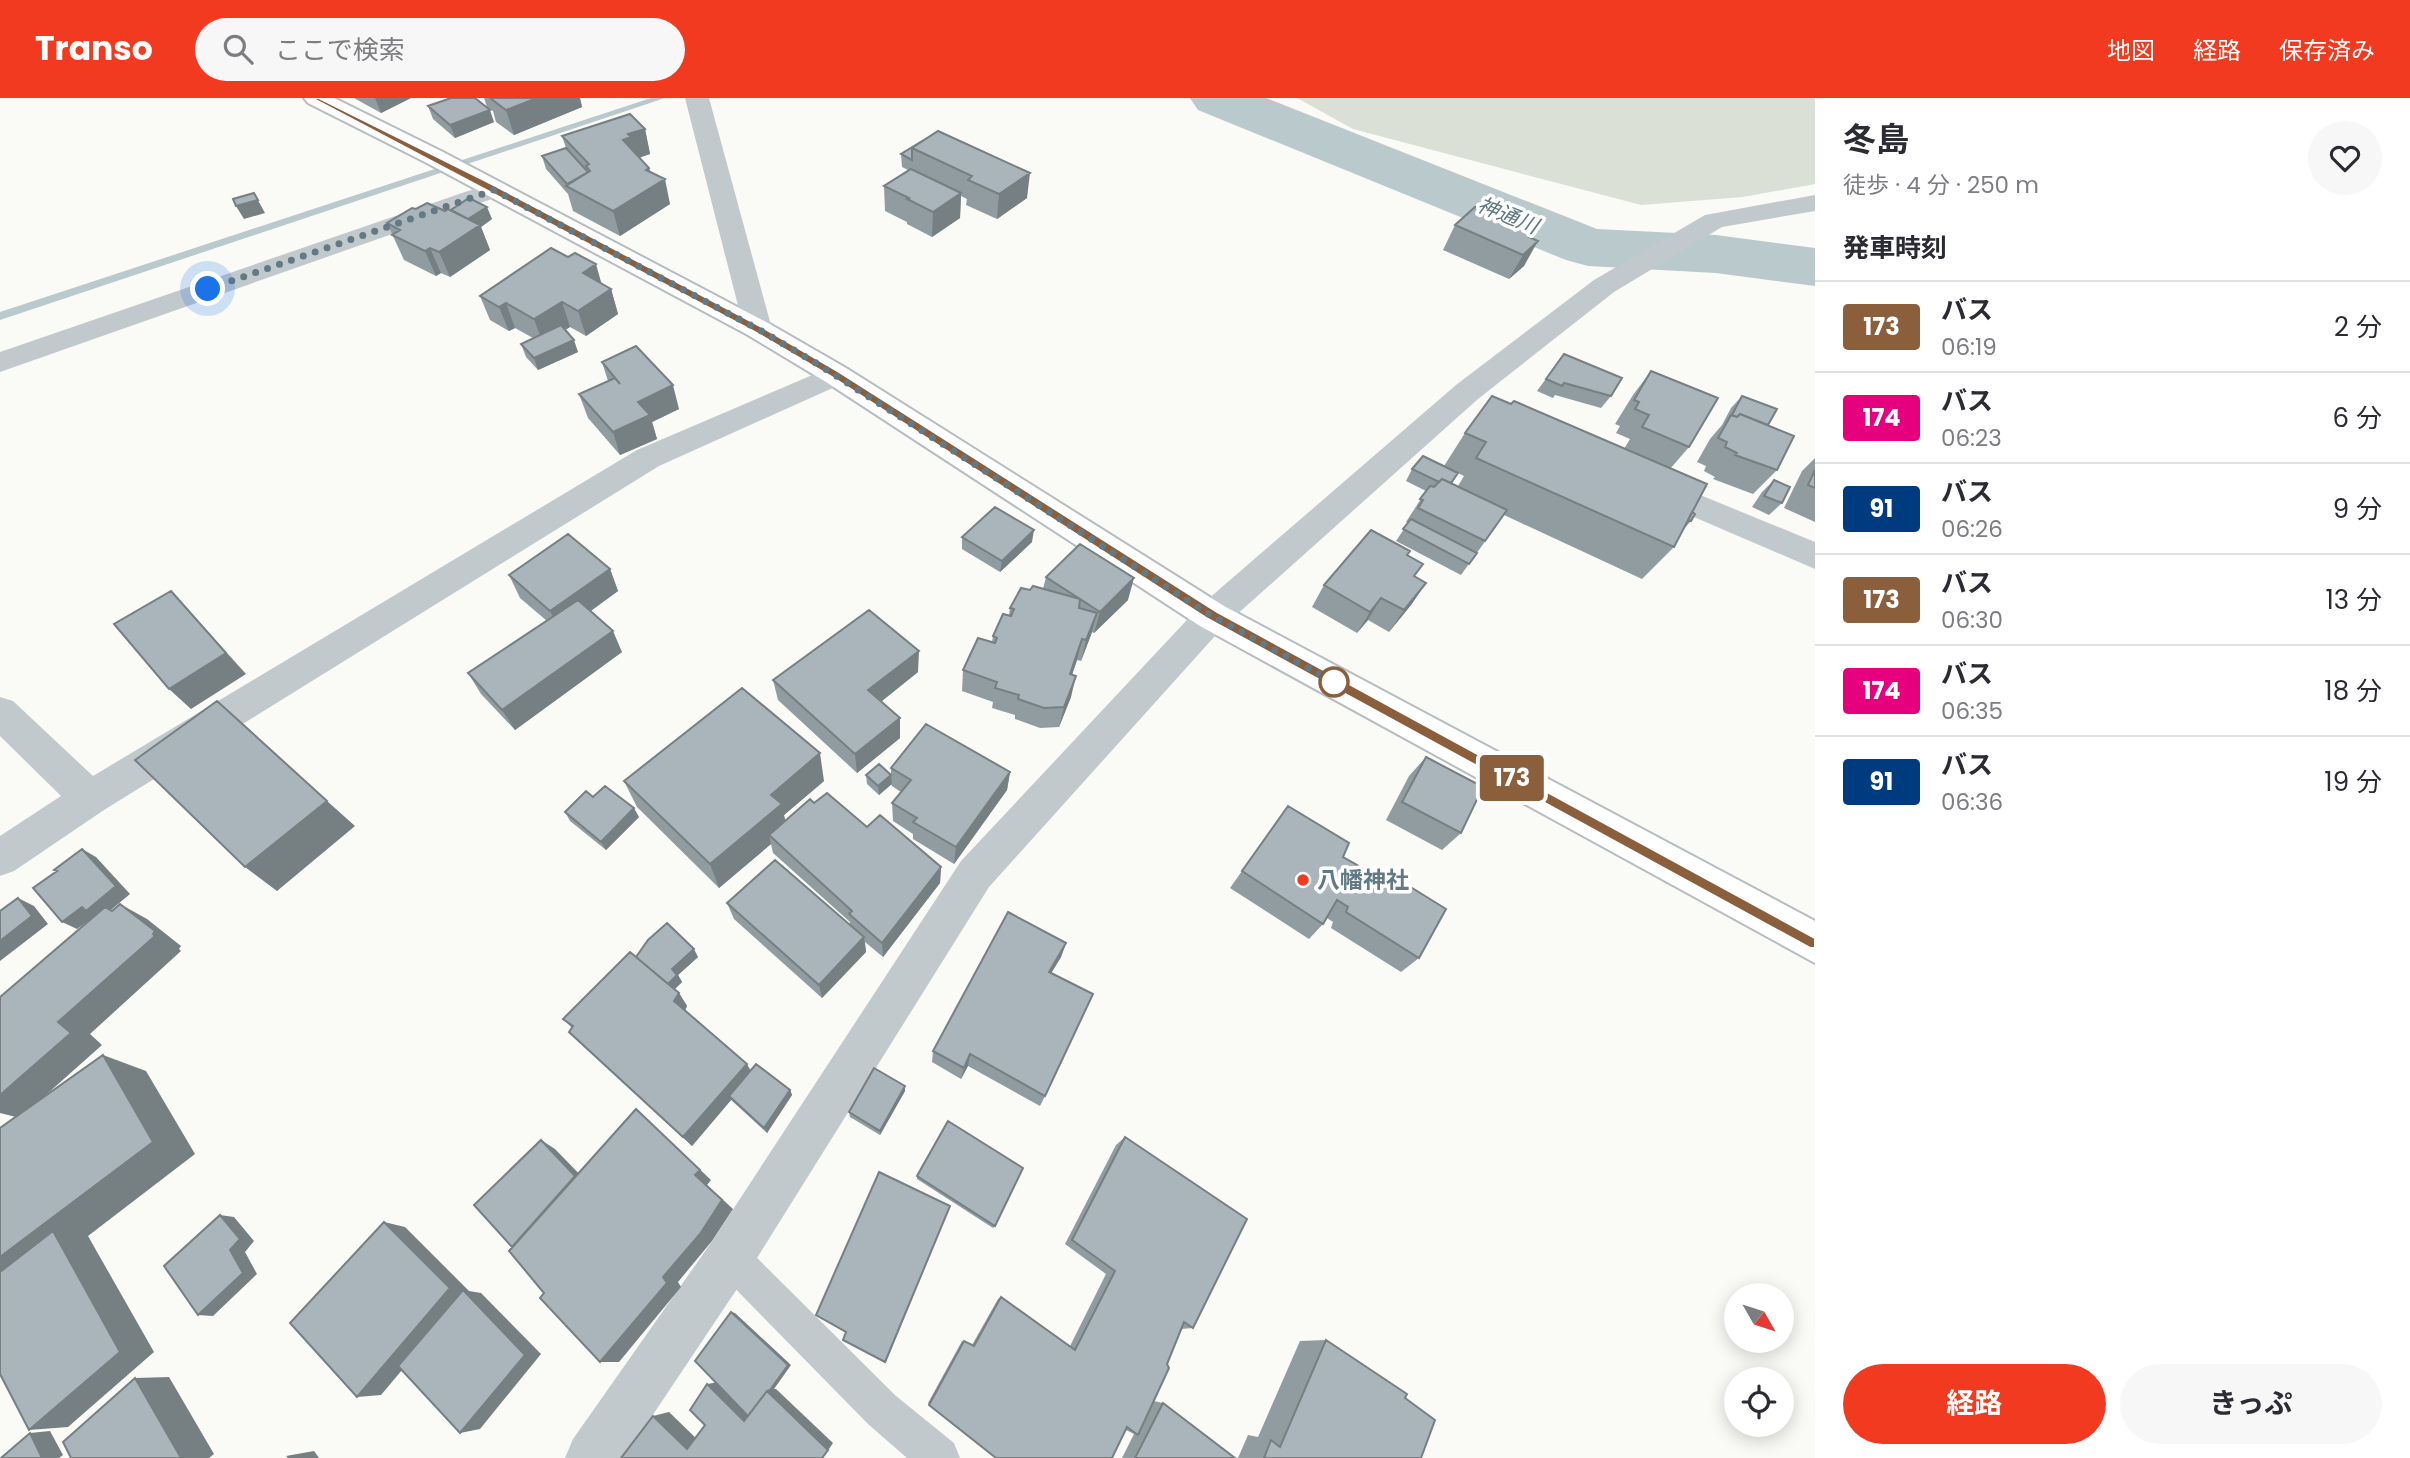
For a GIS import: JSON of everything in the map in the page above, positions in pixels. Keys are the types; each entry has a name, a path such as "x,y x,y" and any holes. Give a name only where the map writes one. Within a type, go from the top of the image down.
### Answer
{"main road":[{"path":"316,98 434,157 758,329 836,375 1212,616 1815,943"}],"street":[{"path":"700,107 758,329"},
{"path":"0,362 488,186"},
{"path":"592,1458 730,1257 975,874 1212,616 1468,408 1604,286 1714,222 1815,203"},
{"path":"0,858 90,797 648,458 836,375"},
{"path":"1622,474 1815,556"},
{"path":"0,712 90,797"}],"lane":[{"path":"730,1257 882,1409 939,1458"}],"shaded area":[{"path":"1297,98 1815,98 1815,184 1743,197 1641,205 1353,129"}],"building":[{"path":"451,98 475,98 490,110 450,125 428,106"},
{"path":"490,98 537,98 506,110"},
{"path":"630,114 645,129 628,134 631,137 623,140 649,168 646,170 665,179 613,211 566,186 590,171 586,166 589,164 562,136"},
{"path":"938,131 1030,173 999,194 968,180 972,176 912,148"},
{"path":"927,138 912,148 912,160 901,154"},
{"path":"566,148 588,172 567,184 542,156"},
{"path":"911,169 961,193 933,212 884,186"},
{"path":"254,193 258,200 236,206 233,199"},
{"path":"469,198 487,207 468,219 451,210"},
{"path":"427,203 445,211 448,209 480,225 439,252 430,248 425,251 392,235 400,230 387,223 412,208 416,209"},
{"path":"1475,207 1534,232 1529,237 1538,241 1523,255 1455,225"},
{"path":"551,248 568,257 575,253 596,264 583,273 611,289 578,311 562,302 534,319 506,303 499,307 480,296"},
{"path":"561,325 574,340 534,358 521,344"},
{"path":"636,346 673,385 638,402 650,415 613,432 579,394 615,378 620,384 602,362"},
{"path":"1564,354 1622,378 1611,396 1564,383 1562,386 1546,379"},
{"path":"1651,371 1718,398 1689,447 1642,427 1649,415 1635,409 1639,402 1634,400"},
{"path":"1492,396 1511,404 1514,401 1707,484 1674,547 1476,458 1486,442 1465,433"},
{"path":"1742,396 1777,409 1768,425 1740,414 1737,417 1732,415"},
{"path":"1740,414 1794,436 1777,470 1735,455 1737,453 1725,447 1727,442 1718,438 1731,415 1737,417"},
{"path":"1423,456 1458,473 1451,483 1442,479 1439,482 1412,469"},
{"path":"1815,470 1815,488 1808,485"},
{"path":"1442,479 1507,510 1485,541 1418,508 1423,500 1420,499 1430,486 1434,487"},
{"path":"1774,480 1790,487 1782,503 1764,496"},
{"path":"995,507 1034,530 1002,561 962,537"},
{"path":"1411,519 1477,553 1469,564 1403,529"},
{"path":"1371,530 1410,551 1407,555 1423,564 1414,576 1426,583 1404,610 1381,598 1370,612 1324,585"},
{"path":"568,534 610,569 550,611 509,575"},
{"path":"1080,544 1134,578 1100,612 1046,577"},
{"path":"1033,586 1080,599 1079,608 1097,613 1086,640 1082,639 1070,674 1076,676 1064,707 1044,708 1018,699 1019,695 995,688 997,682 963,670 978,638 995,643 997,638 993,636 1003,614 1011,616 1014,609 1010,608 1021,588 1030,590"},
{"path":"171,591 226,653 169,689 114,624"},
{"path":"578,600 613,631 502,710 468,673"},
{"path":"869,610 919,651 868,690 900,718 855,754 773,680"},
{"path":"742,688 820,753 771,795 782,804 710,864 624,781"},
{"path":"217,701 327,801 245,867 135,760"},
{"path":"926,724 1010,772 956,847 913,822 917,818 892,803 911,780 891,768"},
{"path":"1426,757 1483,787 1461,833 1402,802"},
{"path":"879,764 891,775 878,786 866,775"},
{"path":"605,786 634,808 601,842 565,812 586,791 593,797"},
{"path":"827,793 867,827 880,815 941,867 882,943 849,914 852,911 769,835 810,799 814,803"},
{"path":"1288,806 1349,843 1343,857 1375,875 1380,868 1446,909 1419,958 1346,912 1348,907 1337,900 1323,924 1242,871"},
{"path":"82,849 116,886 86,911 82,907 62,922 33,888"},
{"path":"775,860 864,937 819,985 727,903"},
{"path":"18,898 32,916 0,941 0,911"},
{"path":"120,904 155,931 155,936 58,1022 71,1033 0,1095 0,997 105,907 112,911"},
{"path":"1008,912 1066,943 1049,972 1093,994 1045,1096 970,1054 964,1068 933,1051"},
{"path":"667,923 694,949 672,969 677,975 668,984 636,957 648,940"},
{"path":"630,952 679,993 674,1001 747,1064 683,1137 569,1032 573,1026 563,1019"},
{"path":"103,1055 153,1142 0,1257 0,1128"},
{"path":"756,1064 790,1090 764,1128 729,1096"},
{"path":"874,1068 905,1086 880,1131 849,1112"},
{"path":"636,1109 700,1170 695,1175 722,1200 700,1234 663,1277 667,1283 600,1362 540,1298 544,1293 509,1251"},
{"path":"948,1121 1023,1168 995,1226 917,1176"},
{"path":"1125,1137 1247,1219 1193,1328 1184,1322 1167,1364 1169,1368 1138,1435 1127,1427 1112,1458 996,1458 929,1405 964,1341 974,1346 1001,1297 1075,1350 1115,1271 1072,1240"},
{"path":"541,1140 575,1176 512,1247 474,1205"},
{"path":"879,1172 950,1206 885,1362 843,1340 846,1332 816,1315"},
{"path":"220,1215 240,1239 230,1250 243,1273 198,1315 164,1266"},
{"path":"384,1222 450,1288 357,1397 290,1323"},
{"path":"53,1231 120,1352 29,1430 0,1374 0,1272"},
{"path":"463,1290 525,1355 460,1433 398,1366"},
{"path":"731,1312 788,1365 748,1416 695,1361"},
{"path":"1326,1340 1407,1394 1405,1398 1435,1420 1421,1458 1264,1458 1271,1440 1280,1447"},
{"path":"135,1378 181,1458 71,1458 63,1442"},
{"path":"707,1384 744,1421 767,1391 828,1450 822,1458 621,1458 653,1416 687,1449 705,1425 690,1410"},
{"path":"1163,1403 1235,1458 1135,1458"},
{"path":"30,1433 42,1458 1,1458"}],"waterway":[{"path":"0,316 660,98"},
{"name":"神通川","path":"1217,98 1588,247 1716,254 1815,267"}],"bus line":[{"name":"173","path":"316,98 434,157 758,329 836,375 1212,616 1815,943"}],"place":[{"name":"八幡神社","path":"1303,880"}],"route":[{"path":"208,289 494,190 758,329 859,390 1212,616 1334,682"}]}
